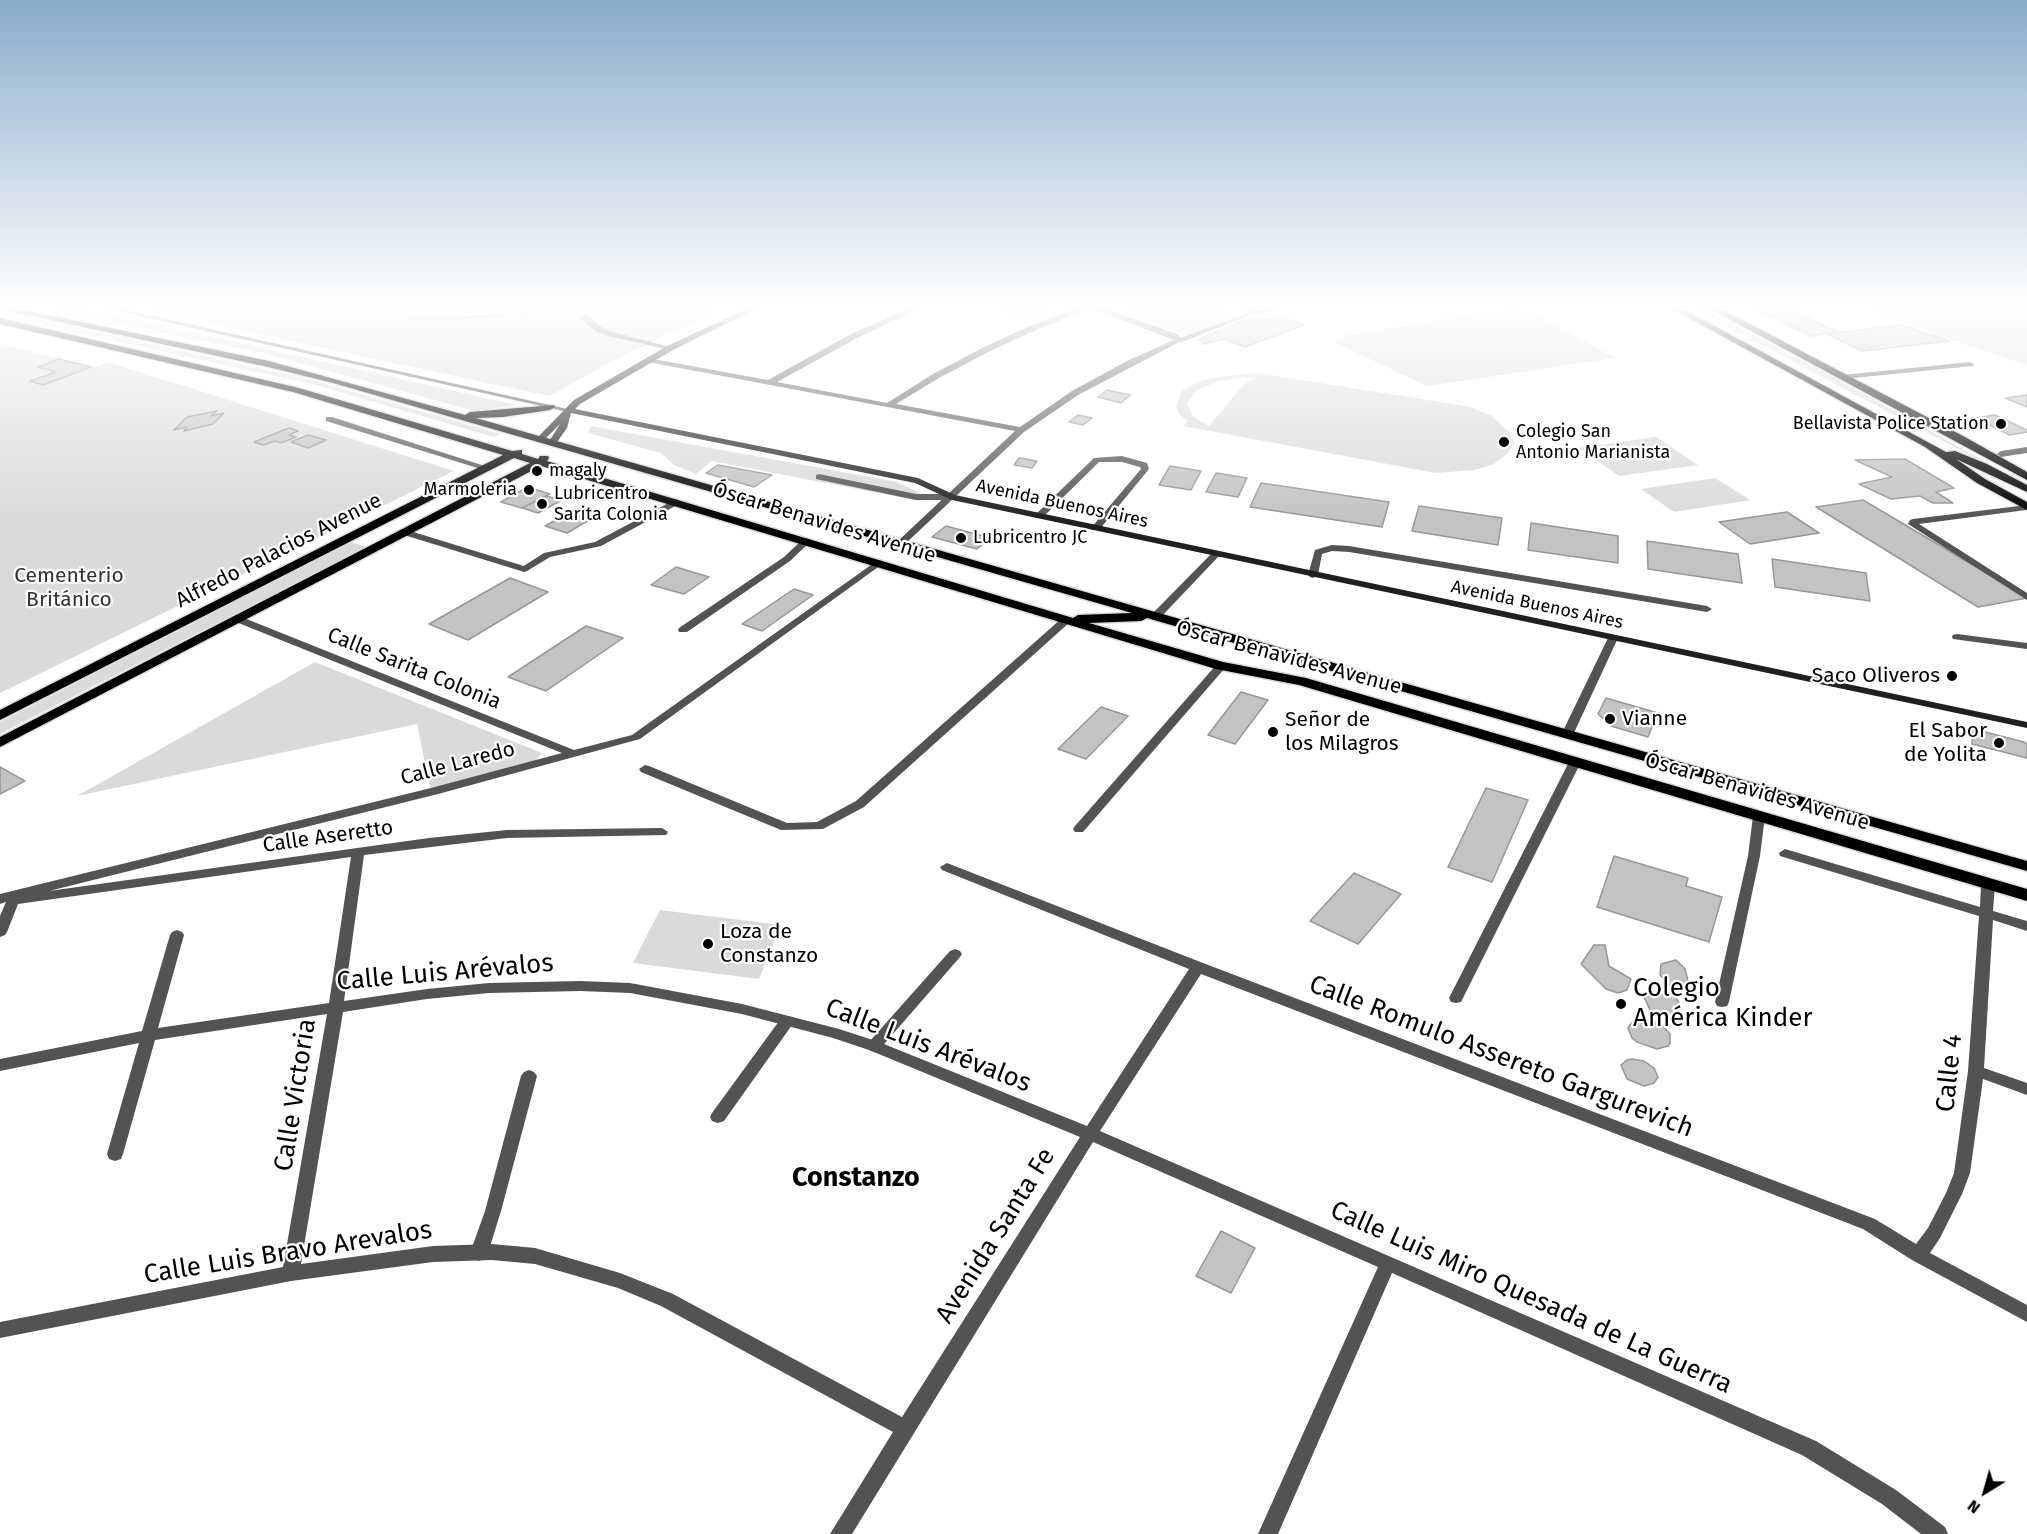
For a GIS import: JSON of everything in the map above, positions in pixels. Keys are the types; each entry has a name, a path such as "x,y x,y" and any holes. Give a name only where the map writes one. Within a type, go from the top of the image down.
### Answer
{"main road":[{"path":"244,377 515,454"},
{"path":"314,377 539,440"},
{"name":"Alfredo Palacios Avenue","path":"0,716 515,454 539,440 577,402 620,377"},
{"path":"1802,377 1929,445 1981,481 2027,507"},
{"path":"1844,377 1961,439 2002,459 2027,467"},
{"path":"455,416 503,414 550,407"},
{"path":"541,462 563,428 568,410"},
{"name":"Avenida Buenos Aires","path":"568,410 918,482 952,497 1312,575 2027,725"},
{"name":"Óscar Benavides Avenue","path":"539,440 901,543 1065,608 1221,666 1301,681 2027,895"},
{"path":"1929,445 1983,466 2027,489"},
{"name":"Óscar Benavides Avenue","path":"515,454 878,563 1065,608 1156,616 2027,866"},
{"path":"2002,459 2027,477"},
{"name":"Alfredo Palacios Avenue","path":"0,743 541,462"},
{"path":"366,529 401,536"},
{"path":"1065,608 1156,616"},
{"path":"1790,825 1796,800"}],"street":[{"name":"Avenida Buenos Aires","path":"414,377 568,410"},
{"path":"735,377 1021,430"},
{"path":"769,383 781,377"},
{"path":"889,405 935,377"},
{"path":"901,543 1021,430 1076,393 1106,377"},
{"path":"1844,377 1848,377"},
{"path":"329,418 487,468"},
{"path":"2002,459 2027,450"},
{"path":"1039,516 1097,460 1122,459 1144,465 1145,469 1096,528"},
{"path":"819,477 916,496 952,497"},
{"path":"401,536 524,569 547,555 598,544 676,502"},
{"path":"2027,507 1913,522 1912,525 2027,597"},
{"path":"683,630 787,560 806,541"},
{"path":"1312,575 1318,552 1332,548 1349,549 1707,609"},
{"path":"1156,616 1216,554"},
{"name":"Calle Laredo","path":"7,899 613,745 643,734 878,563"},
{"path":"645,769 785,827 819,826 860,804 1065,608"},
{"name":"Calle Sarita Colonia","path":"240,620 574,754"},
{"path":"1957,637 2027,646"},
{"path":"1568,735 1613,638"},
{"path":"1078,828 1221,666"},
{"path":"1456,998 1575,762"},
{"path":"1722,1002 1754,856 1759,816"},
{"name":"Calle Aseretto","path":"7,899 358,854 429,842 507,834 662,832"},
{"path":"1785,853 2027,926"},
{"name":"Calle Victoria","path":"291,1273 336,1007 358,854"},
{"name":"Calle Romulo Assereto Gargurevich","path":"947,867 1198,967 1869,1224 1918,1255 2027,1314"},
{"name":"Calle 4","path":"1918,1255 1934,1233 1962,1173 1976,1071 1988,914 1988,884"},
{"path":"0,932 7,899"},
{"path":"115,1154 177,935"},
{"path":"874,1046 955,954"},
{"name":"Avenida Santa Fe","path":"840,1534 1090,1134 1198,967"},
{"name":"Calle Luis Arévalos","path":"0,1065 149,1035 459,991 580,986 630,988 742,1009 834,1033 874,1046 1090,1134"},
{"path":"718,1117 787,1021"},
{"path":"1976,1071 2027,1089"},
{"path":"479,1252 493,1211 529,1076"},
{"name":"Calle Luis Miro Quesada de La Guerra","path":"1090,1134 1809,1448 1889,1497 1938,1534"},
{"name":"Calle Luis Bravo Arevalos","path":"0,1330 291,1273 433,1254 479,1252 536,1256 620,1281 667,1300 906,1429"},
{"path":"1268,1534 1388,1263"}],"green space":[{"name":"Cementerio Británico","path":"0,377 154,377 454,471 0,693"},
{"path":"277,377 295,377 315,381 500,434 494,437 316,385"},
{"path":"349,377 390,377 517,405 475,411"},
{"path":"458,377 585,377 549,396"},
{"path":"1220,377 1280,377 1471,407 1492,416 1510,433 1514,443 1508,453 1494,464 1475,470 1436,473 1183,426 1188,421 1180,415 1176,406 1182,391 1197,382","holes":["1246,377 1258,379 1246,382 1209,426 1192,416 1187,403 1196,391 1216,382"]},
{"path":"1407,377 1490,377 1427,386"},
{"path":"1821,377 1833,377 2016,479"},
{"path":"591,426 897,482 926,496 920,501 712,461 696,474 674,465 661,453 588,433"},
{"path":"1656,437 1698,465 1619,476 1579,448"},
{"path":"1715,478 1750,500 1674,512 1641,489"},
{"path":"351,542 366,547 0,734 0,722"},
{"path":"315,662 542,753 534,763 430,788 417,724 77,796"},
{"name":"Loza de Constanzo","path":"660,910 781,925 759,979 633,963"}],"building":[{"path":"43,377 65,377 43,385 30,381"},
{"path":"1107,390 1130,395 1121,403 1098,397"},
{"path":"2027,395 2027,407 2005,398"},
{"path":"217,411 211,416 224,413 213,424 184,431 187,427 174,430 187,417"},
{"path":"1078,415 1092,418 1083,425 1069,422"},
{"name":"Bellavista Police Station","path":"1995,415 2027,432 2010,435 1975,418"},
{"path":"289,428 298,431 289,435 296,437 281,443 275,441 263,445 254,442"},
{"path":"308,435 326,440 308,448 291,442"},
{"path":"1019,458 1037,461 1032,468 1014,465"},
{"path":"1905,459 1954,488 1936,492 1953,503 1933,503 1920,496 1891,499 1859,484 1892,477 1855,460"},
{"path":"718,465 772,475 754,487 706,473"},
{"path":"1170,466 1201,471 1191,490 1159,485"},
{"path":"1216,473 1247,478 1238,497 1206,492"},
{"path":"1261,483 1389,502 1382,527 1250,507"},
{"path":"528,487 550,494 522,508 501,502"},
{"name":"Lubricentro Sarita Colonia","path":"546,496 562,500 538,513 522,508"},
{"path":"1863,500 2027,598 1978,607 1816,507"},
{"path":"1419,506 1502,518 1498,545 1412,531"},
{"path":"574,510 596,516 567,533 545,526"},
{"path":"1787,512 1819,533 1750,544 1719,522"},
{"path":"1531,523 1618,536 1618,563 1528,550"},
{"name":"Lubricentro JC","path":"946,526 990,538 977,549 932,537"},
{"path":"1647,541 1738,554 1742,583 1648,569"},
{"path":"1772,559 1866,573 1870,601 1775,587"},
{"path":"676,567 709,577 684,594 651,585"},
{"path":"510,578 548,592 468,640 429,624"},
{"path":"794,589 813,595 762,631 742,624"},
{"path":"586,626 623,638 546,691 508,677"},
{"path":"1241,692 1268,700 1235,744 1208,735"},
{"path":"1606,698 1658,713 1648,737 1611,726 1598,714"},
{"path":"1101,707 1128,716 1086,759 1058,749"},
{"name":"El Sabor de Yolita","path":"1973,729 2024,742 2027,744 2027,758 1972,744"},
{"path":"0,767 25,781 0,794"},
{"path":"1486,788 1528,800 1492,882 1448,867"},
{"path":"1614,856 1688,878 1686,886 1722,897 1709,942 1597,907"},
{"path":"1354,873 1401,894 1358,944 1310,921"},
{"path":"1594,945 1605,945 1609,966 1631,979 1627,990 1618,993 1606,989 1581,964"},
{"path":"1676,960 1685,969 1688,981 1678,987 1675,995 1681,1008 1677,1015 1670,1017 1651,1012 1644,997 1666,991 1668,984 1660,975 1661,964"},
{"path":"1634,1020 1647,1020 1661,1024 1670,1034 1668,1046 1657,1049 1637,1042 1632,1038 1628,1028"},
{"path":"1632,1059 1644,1061 1654,1068 1658,1077 1654,1083 1644,1086 1627,1079 1621,1065"},
{"path":"1221,1231 1255,1248 1231,1293 1196,1276"}],"place":[{"name":"Bellavista Police Station","path":"2001,424"},
{"name":"Colegio San Antonio Marianista","path":"1504,442"},
{"name":"magaly","path":"537,471"},
{"name":"Marmoleria","path":"529,490"},
{"name":"Lubricentro Sarita Colonia","path":"542,504"},
{"name":"Lubricentro JC","path":"961,538"},
{"name":"Saco Oliveros","path":"1952,676"},
{"name":"Vianne","path":"1610,719"},
{"name":"Señor de los Milagros","path":"1273,732"},
{"name":"El Sabor de Yolita","path":"1999,743"},
{"name":"Loza de Constanzo","path":"708,944"},
{"name":"Colegio América Kinder","path":"1621,1004"}],"district":[{"name":"Constanzo","path":"856,1178"}]}
